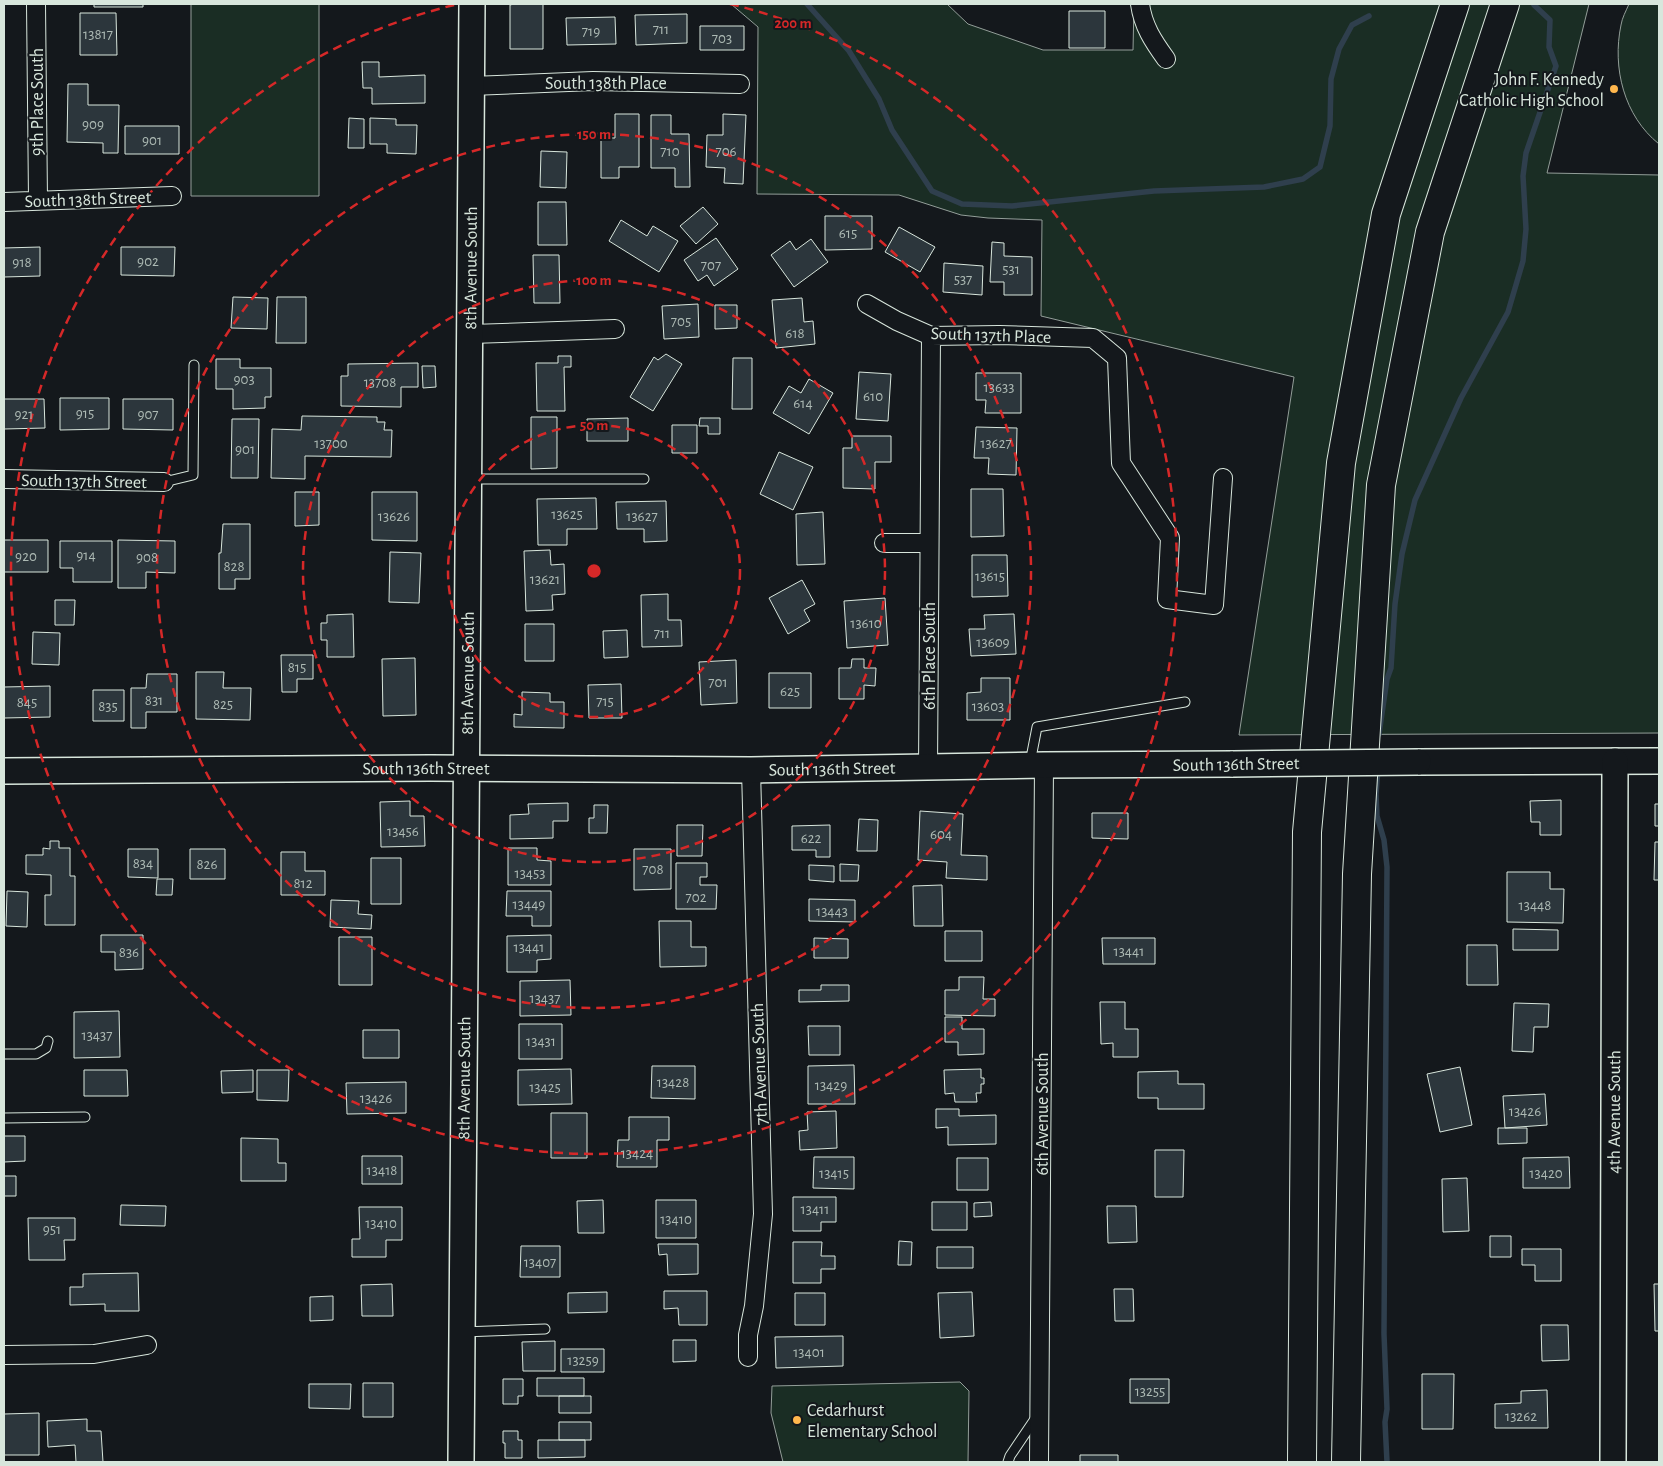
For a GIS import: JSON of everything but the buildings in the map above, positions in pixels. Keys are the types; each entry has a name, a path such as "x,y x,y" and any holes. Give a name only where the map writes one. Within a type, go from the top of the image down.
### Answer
{"highway":[{"path":"1302,1462 1307,832 1341,463 1386,214 1455,4"},
{"path":"1346,1462 1357,874 1381,485 1430,232 1505,4"}],"street":[{"name":"9th Place South","path":"36,4 38,200"},
{"name":"8th Avenue South","path":"461,1462 472,4"},
{"path":"1140,4 1142,17 1150,36 1166,59"},
{"name":"South 138th Place","path":"471,86 593,81 740,84"},
{"name":"South 138th Street","path":"4,202 172,196"},
{"name":"South 137th Place","path":"867,304 897,321 931,336 999,335 1093,338 1117,358 1121,463 1170,538 1168,599 1214,605 1224,478"},
{"path":"471,334 615,328"},
{"name":"6th Place South","path":"928,768 931,336"},
{"name":"South 137th Street","path":"4,479 164,482"},
{"path":"884,543 929,543"},
{"name":"South 136th Street","path":"4,771 430,768 466,770 750,770 1037,765 1659,760"},
{"name":"4th Avenue South","path":"1613,1462 1615,761"},
{"name":"6th Avenue South","path":"1037,765 1039,1462"},
{"name":"7th Avenue South","path":"748,1357 748,1335 754,1306 763,1214 750,770"},
{"path":"4,1355 94,1354 147,1345"}],"lane":[{"path":"164,482 193,475 194,366"},
{"path":"469,479 644,479"},
{"path":"1037,765 1038,727 1185,702"},
{"path":"4,1054 36,1054 46,1048 48,1041"},
{"path":"4,1118 85,1117"},
{"path":"462,1332 545,1329"},
{"path":"1008,1462 1010,1456 1040,1413"}],"green space":[{"path":"191,4 319,4 319,196 191,196"},
{"path":"731,4 947,4 968,24 1043,50 1133,50 1134,4 1589,4 1547,173 1659,175 1659,733 1239,735 1294,377 1041,316 1042,220 961,215 899,195 757,194 758,27"},
{"path":"1629,4 1659,4 1659,144 1637,120 1629,105 1620,74 1618,58 1619,41 1623,17"},
{"path":"960,1382 969,1391 968,1462 783,1462 771,1413 772,1386"}],"waterway":[{"path":"807,4 849,51 879,99 892,130 932,191 962,204 1012,206 1154,191 1264,187 1303,179 1320,167 1330,126 1331,79 1339,49 1352,25 1369,16"},
{"path":"1379,734 1387,679 1391,668 1395,604 1402,554 1415,500 1461,398 1508,312 1523,261 1526,229 1523,176 1526,153 1556,66 1549,47 1550,20 1534,5"},
{"path":"1378,769 1377,816 1384,840 1387,867 1384,1334 1387,1462"}],"place":[{"name":"John F. Kennedy Catholic High School","path":"1614,89"},
{"name":"Cedarhurst Elementary School","path":"797,1420"}]}
